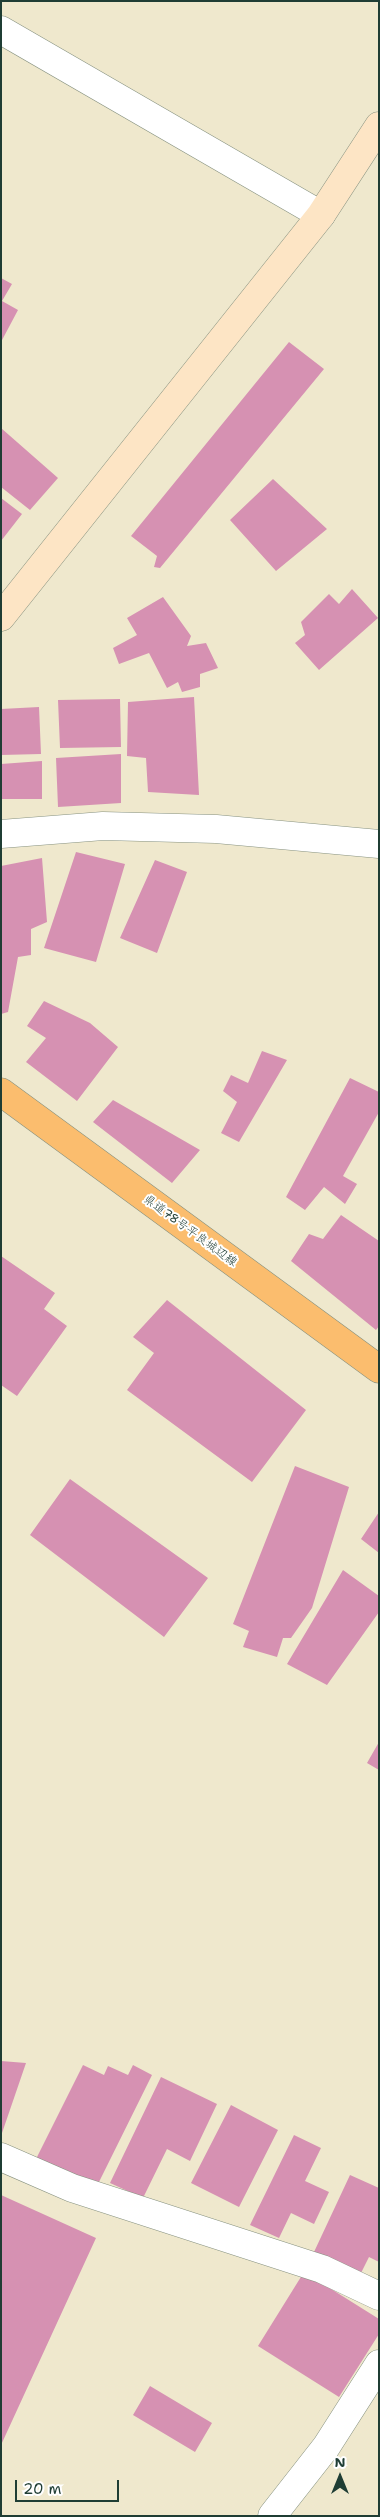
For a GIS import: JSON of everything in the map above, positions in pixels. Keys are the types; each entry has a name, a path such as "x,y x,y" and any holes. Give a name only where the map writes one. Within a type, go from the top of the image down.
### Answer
{"main road":[{"name":"県道78号平良城辺線","path":"1,1092 379,1370"}],"street":[{"path":"1,30 321,215"},
{"path":"1,617 321,215 379,126"},
{"path":"1,834 103,826 216,829 379,844"},
{"path":"1,2157 72,2188 322,2269 379,2296"},
{"path":"272,2516 326,2447 379,2364"}],"building":[{"path":"1,278 12,284 2,301 18,310 1,342"},
{"path":"289,342 324,369 160,568 154,567 157,556 131,536"},
{"path":"1,428 58,478 30,510 1,487"},
{"path":"273,479 327,529 276,571 230,520"},
{"path":"1,498 22,514 1,541"},
{"path":"352,589 378,618 319,670 295,643 305,635 301,622 329,594 339,604"},
{"path":"163,597 191,636 187,646 206,643 218,668 200,674 200,687 182,692 178,682 167,688 149,653 119,664 113,648 137,635 127,618"},
{"path":"194,697 199,795 148,792 146,758 127,756 128,702"},
{"path":"120,699 121,747 60,748 58,700"},
{"path":"39,707 41,754 1,755 1,709"},
{"path":"121,754 121,803 58,807 56,758"},
{"path":"42,761 42,799 1,799 1,764"},
{"path":"76,852 125,864 96,962 44,948"},
{"path":"42,858 47,922 31,929 31,955 18,957 8,1012 1,1014 1,866"},
{"path":"155,860 187,872 157,953 120,938"},
{"path":"44,1001 90,1023 118,1047 77,1101 26,1062 46,1038 27,1026"},
{"path":"262,1051 287,1060 239,1142 221,1133 237,1102 223,1091 231,1075 248,1083"},
{"path":"350,1078 379,1092 379,1112 343,1176 357,1184 345,1204 324,1187 305,1210 286,1197"},
{"path":"113,1100 200,1150 172,1183 93,1122"},
{"path":"341,1215 379,1241 379,1326 376,1330 291,1261 309,1234 323,1239"},
{"path":"1,1256 55,1293 44,1309 67,1326 17,1396 1,1385"},
{"path":"167,1300 306,1410 252,1482 127,1390 154,1353 133,1337"},
{"path":"295,1466 349,1487 312,1608 291,1638 283,1638 277,1657 243,1647 249,1631 233,1624"},
{"path":"70,1479 208,1578 164,1637 30,1535"},
{"path":"379,1512 379,1553 361,1539"},
{"path":"343,1570 379,1596 379,1612 327,1685 287,1664"},
{"path":"379,1742 379,1770 367,1763"},
{"path":"1,2061 26,2063 2,2133 1,2133"},
{"path":"83,2065 104,2075 108,2066 128,2075 133,2065 152,2075 97,2186 64,2169 60,2176 34,2163"},
{"path":"161,2077 217,2104 190,2161 167,2149 143,2198 110,2183"},
{"path":"231,2105 278,2130 239,2207 191,2183"},
{"path":"294,2135 321,2148 305,2181 329,2192 314,2224 291,2213 279,2238 250,2225"},
{"path":"350,2175 379,2188 379,2262 369,2257 361,2273 314,2252"},
{"path":"1,2195 96,2238 1,2445"},
{"path":"304,2272 379,2319 379,2334 339,2397 258,2346"},
{"path":"150,2386 212,2423 195,2452 133,2415"}]}
